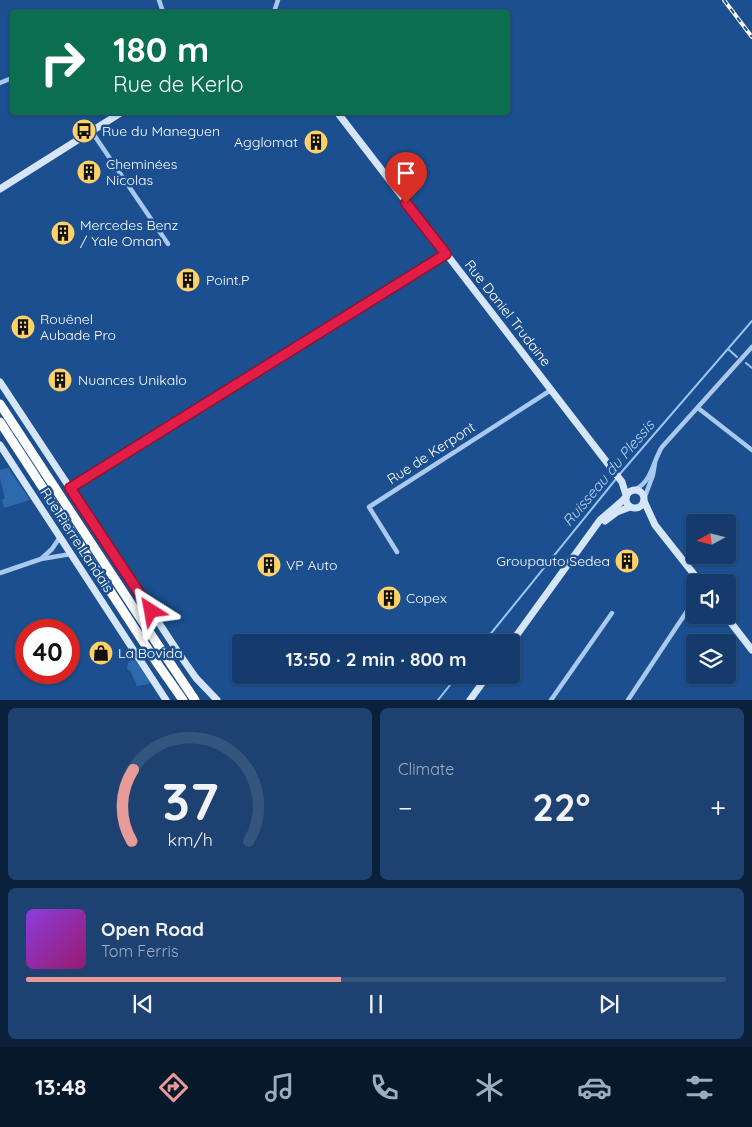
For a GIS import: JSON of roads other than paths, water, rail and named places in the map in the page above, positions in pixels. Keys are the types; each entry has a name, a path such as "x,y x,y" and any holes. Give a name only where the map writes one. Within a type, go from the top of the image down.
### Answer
{"highway":[{"path":"0,404 152,637 196,700"},
{"path":"0,422 183,700"}],"street":[{"path":"0,189 118,115"},
{"name":"Rue Daniel Trudaine","path":"339,115 614,471 622,482 626,496"},
{"path":"92,132 168,244"},
{"path":"70,488 446,254"},
{"path":"518,634 600,520 626,496 644,484 662,447 752,346"},
{"path":"0,382 182,658 196,678 217,700"},
{"name":"Rue de Kerpont","path":"397,552 369,507 551,390"},
{"path":"698,408 752,450"},
{"name":"Rue Pierre Landais","path":"0,445 166,700"},
{"path":"592,533 612,516 632,507 641,506 653,476 656,459"},
{"name":"Rue Daniel Trudaine","path":"622,482 635,489"},
{"path":"635,489 641,491 655,525"},
{"path":"626,496 626,502 639,510 655,525 694,574"},
{"path":"41,559 52,549 60,537"},
{"path":"0,573 41,559 71,554"},
{"path":"552,700 612,613"},
{"path":"628,700 686,613"},
{"path":"732,624 752,650"},
{"path":"470,700 482,684"}],"waterway":[{"name":"Ruisseau du Plessis","path":"619,475 752,321"},
{"path":"728,349 737,357"},
{"path":"746,363 752,368"},
{"name":"Ruisseau du Plessis","path":"490,634 616,479"},
{"name":"Ruisseau du Plessis","path":"438,700 451,684"}],"railway":[{"path":"724,0 752,37"}],"place":[{"name":"Rue du Maneguen","path":"84,131"},
{"name":"Agglomat","path":"316,142"},
{"name":"Cheminées Nicolas","path":"89,172"},
{"name":"Mercedes Benz / Yale Oman","path":"63,233"},
{"name":"Point.P","path":"188,280"},
{"name":"Rouënel Aubade Pro","path":"23,327"},
{"name":"Nuances Unikalo","path":"60,380"},
{"name":"Groupauto Sedea","path":"627,561"},
{"name":"VP Auto","path":"269,565"},
{"name":"Copex","path":"389,598"},
{"name":"La Bovida","path":"101,653"}]}
